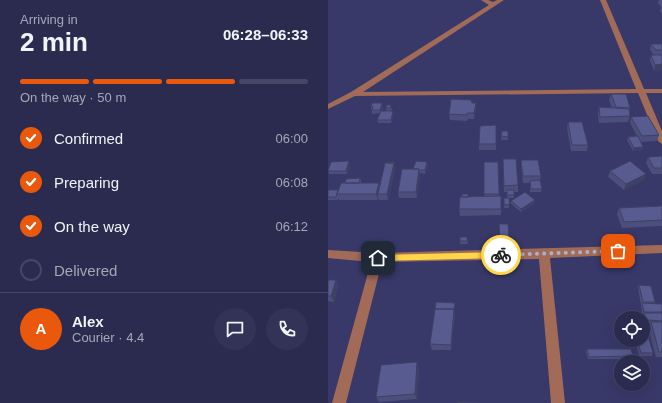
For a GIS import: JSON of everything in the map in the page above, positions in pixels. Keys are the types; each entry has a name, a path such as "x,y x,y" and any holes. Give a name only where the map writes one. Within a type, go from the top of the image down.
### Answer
{"street":[{"path":"484,0 494,5"},
{"path":"329,106 354,94 501,0"},
{"path":"603,0 662,141"},
{"path":"354,94 662,91"},
{"path":"328,254 378,258 544,254 662,249"},
{"path":"544,254 558,403"},
{"path":"338,403 378,258"}],"building":[{"path":"651,44 662,44 662,50 656,50"},
{"path":"651,55 662,55 662,64 655,65"},
{"path":"611,94 626,94 630,108 616,107"},
{"path":"451,99 471,100 472,103 476,103 474,113 467,113 467,115 449,114"},
{"path":"372,103 382,103 380,110 372,110"},
{"path":"387,105 391,105 390,108 386,108"},
{"path":"599,107 629,109 630,116 600,117"},
{"path":"381,111 393,111 391,120 377,120"},
{"path":"648,116 659,135 642,136 631,117"},
{"path":"568,122 582,122 588,145 572,145"},
{"path":"496,125 496,144 479,144 480,126"},
{"path":"502,131 508,131 508,137 501,136"},
{"path":"638,136 643,147 634,148 628,137"},
{"path":"662,156 662,168 654,168 648,157"},
{"path":"503,159 516,159 518,185 504,186"},
{"path":"521,160 538,160 541,176 523,176"},
{"path":"349,161 346,171 328,171 331,162"},
{"path":"416,161 427,162 425,170 413,169"},
{"path":"630,161 646,174 626,184 610,171"},
{"path":"484,162 498,162 499,194 484,194"},
{"path":"385,163 394,163 387,194 378,194"},
{"path":"402,169 419,169 416,192 398,192"},
{"path":"360,178 359,183 345,183 346,179"},
{"path":"540,180 542,189 531,189 530,181"},
{"path":"341,183 379,183 376,194 337,194"},
{"path":"328,190 338,190 336,197 328,197"},
{"path":"507,190 514,190 514,195 507,195"},
{"path":"525,192 535,200 521,209 511,201"},
{"path":"462,194 468,194 468,197 462,197"},
{"path":"501,196 501,209 459,209 460,197"},
{"path":"504,198 509,198 510,204 504,205"},
{"path":"662,206 662,220 624,222 619,208"},
{"path":"499,224 508,224 509,239 500,239"},
{"path":"460,237 467,237 467,241 460,241"},
{"path":"328,280 336,280 331,296 328,296"},
{"path":"639,285 651,286 655,302 643,302"},
{"path":"436,302 455,303 454,311 454,309 435,309"},
{"path":"642,303 662,304 662,312 644,311"},
{"path":"435,309 454,309 451,345 430,344"},
{"path":"650,313 662,313 662,321 650,320"},
{"path":"651,322 662,322 662,352 659,352"},
{"path":"650,342 653,353 641,353 639,347 650,347"},
{"path":"587,349 631,349 633,355 614,355 614,356 589,357"},
{"path":"417,362 415,394 376,397 381,365"},
{"path":"458,402 480,403 458,403"}],"way so far":[{"path":"501,255 618,251"}],"route":[{"path":"378,258 501,255"}]}
